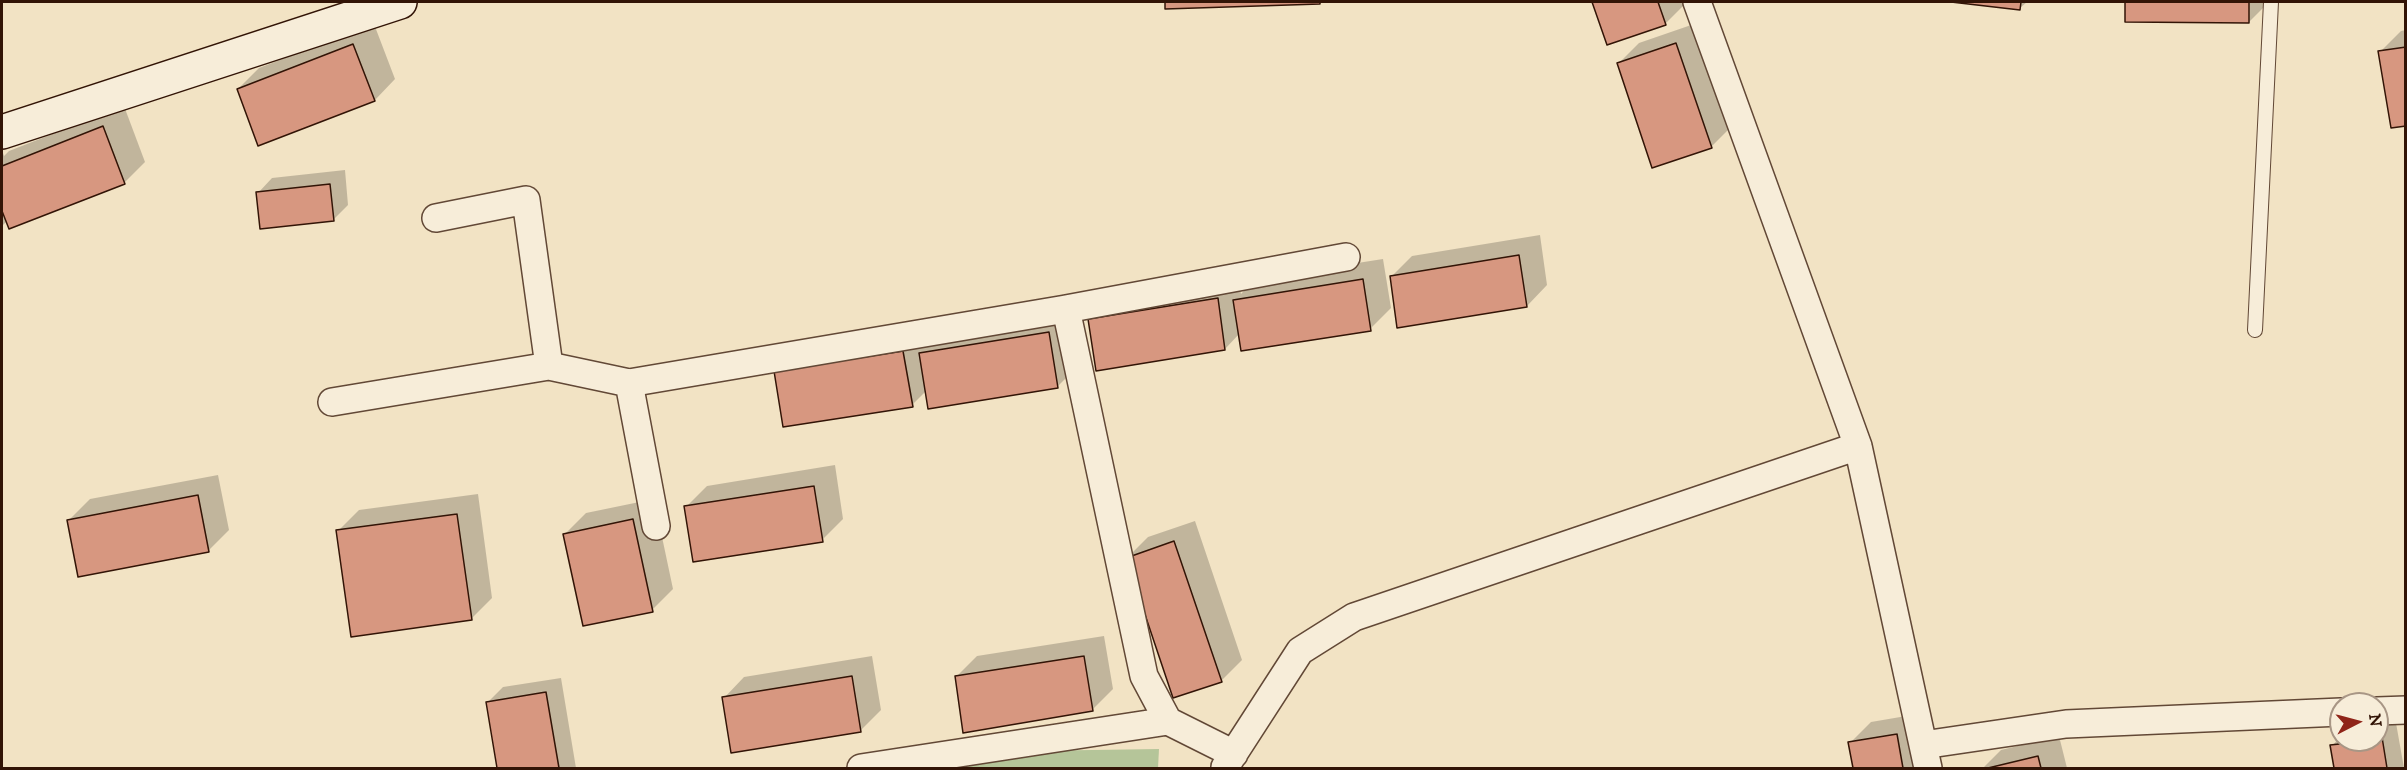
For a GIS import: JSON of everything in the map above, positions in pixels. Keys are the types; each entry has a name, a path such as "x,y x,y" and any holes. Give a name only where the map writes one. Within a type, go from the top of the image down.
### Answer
{"street":[{"path":"2,132 400,2"},
{"path":"1697,2 1858,446 1926,757 2066,724 2329,713"},
{"path":"435,218 526,200 549,366"},
{"path":"332,402 549,366 629,383 1066,309 1346,257"},
{"path":"1066,309 1144,676 1168,721 1229,761 1300,651 1354,616 1858,446"},
{"path":"629,383 656,526"},
{"path":"2389,711 2406,710"},
{"path":"861,768 1168,721"}],"lane":[{"path":"2256,330 2271,2"}],"green space":[{"path":"1159,749 1158,768 942,768 1025,751"}],"building":[{"path":"1165,2 1320,2 1320,4 1165,9"},
{"path":"1592,2 1658,2 1666,25 1607,45"},
{"path":"1951,2 2021,2 2020,10"},
{"path":"2125,2 2249,2 2249,23 2125,22"},
{"path":"1676,43 1712,148 1652,168 1617,63"},
{"path":"353,44 375,101 258,146 237,89"},
{"path":"2406,47 2406,126 2391,128 2378,51"},
{"path":"103,126 125,184 9,229 2,211 2,166"},
{"path":"330,184 334,221 260,229 256,192"},
{"path":"1519,255 1527,307 1397,328 1390,276"},
{"path":"1363,279 1371,331 1241,351 1233,300"},
{"path":"1218,298 1225,350 1096,371 1088,319"},
{"path":"1049,332 1058,388 928,409 919,353"},
{"path":"903,351 913,407 783,427 774,371"},
{"path":"814,486 823,542 693,562 684,506"},
{"path":"198,495 209,552 78,577 67,520"},
{"path":"457,514 472,620 351,637 336,530"},
{"path":"633,519 653,612 583,626 563,534"},
{"path":"1174,541 1222,682 1173,698 1126,558"},
{"path":"1084,656 1093,711 963,733 955,676"},
{"path":"852,676 861,732 731,753 722,697"},
{"path":"546,692 559,768 497,768 486,702"},
{"path":"1897,734 1903,768 1853,768 1848,742"},
{"path":"2331,752 2384,752 2387,768 2334,768"},
{"path":"2038,756 2041,768 1988,768"}]}
